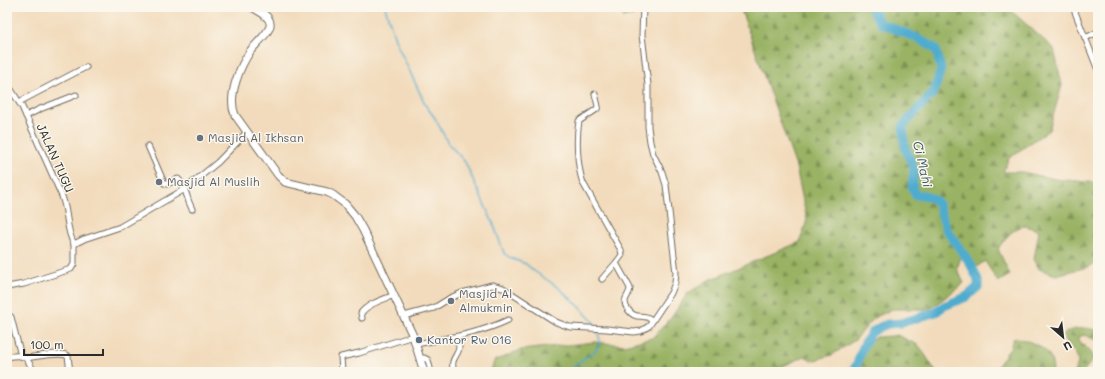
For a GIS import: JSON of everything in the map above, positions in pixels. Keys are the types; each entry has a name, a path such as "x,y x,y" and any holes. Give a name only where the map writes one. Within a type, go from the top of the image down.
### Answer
{"main road":[{"path":"252,7 268,17 271,24 269,29 251,50 244,62 235,85 232,103 233,111 278,175 286,182 326,192 346,204 363,230 404,316 416,344 424,372"}],"street":[{"path":"404,316 434,308 450,298 462,293 492,285 503,288 556,322 570,327 634,332 641,331 649,326 671,293 675,283 676,273 666,185 662,172 653,154 648,127 648,85 642,35 643,7"},
{"path":"1073,7 1098,70"},
{"path":"1085,38 1098,32"},
{"path":"19,102 86,68"},
{"name":"JALAN TUGU","path":"7,83 26,116 61,194 65,206 70,238 74,244 74,264 71,269 24,284 7,287"},
{"path":"595,94 598,106 597,109 579,121 578,161 584,182 621,250 622,255 602,279"},
{"path":"26,116 76,95"},
{"path":"74,244 84,239 120,227 144,214 185,188 218,162 248,132"},
{"path":"148,146 164,183 167,184 178,179 185,188 186,196 192,209"},
{"path":"616,263 630,288 630,292 625,301 625,306 634,315 648,317 652,320"},
{"path":"362,318 361,313 364,309 394,295"},
{"path":"7,314 10,317 23,357 30,362 34,372"},
{"path":"416,344 485,330 508,320"},
{"path":"342,372 341,357 413,336"},
{"path":"454,372 452,363 459,349 456,337"},
{"path":"7,357 15,355 23,357 66,354 68,356 70,372"},
{"path":"420,359 424,358 428,360 431,372"}],"green space":[{"path":"621,7 656,7 624,18"},
{"path":"740,7 1007,7 1054,49 1062,85 1049,130 1009,158 1003,172 1022,172 1055,179 1098,183 1098,262 1088,267 1056,275 1039,269 1034,259 1039,231 1026,226 1020,227 1009,235 998,249 1010,275 998,282 985,261 975,268 961,257 957,269 964,283 930,309 892,309 874,318 855,340 832,355 811,361 805,356 770,372 491,372 494,361 521,350 595,342 624,345 652,338 671,318 687,294 707,281 800,242 807,220 796,167"},
{"path":"1085,328 1098,330 1098,341 1084,335 1079,337 1079,340 1092,355 1093,361 1083,372 1074,372 1078,363 1077,358 1063,335 1070,330"},
{"path":"897,335 920,347 936,372 847,372 858,366 868,343 877,337"},
{"path":"1018,338 1042,348 1051,359 1053,372 993,372 1010,348 1013,339"}],"waterway":[{"path":"385,7 396,42 426,106 435,118 448,143 465,162 493,223 504,253 510,258 526,264 559,288 580,307 594,323 595,327"},
{"name":"Ci Mahi","path":"851,372 857,365 860,354 871,333 888,324 901,323 936,312 944,306 966,297 978,287 978,280 970,263 946,229 938,203 924,195 916,195 912,188 914,169 905,148 903,126 934,92 941,69 936,49 915,37 880,23 871,7"},
{"path":"566,372 596,350 600,341 597,330"}],"place":[{"name":"Masjid Al Ikhsan","path":"200,138"},
{"name":"Masjid Al Muslih","path":"159,182"},
{"name":"Masjid Al Almukmin","path":"451,301"},
{"name":"Kantor Rw 016","path":"419,340"}]}
